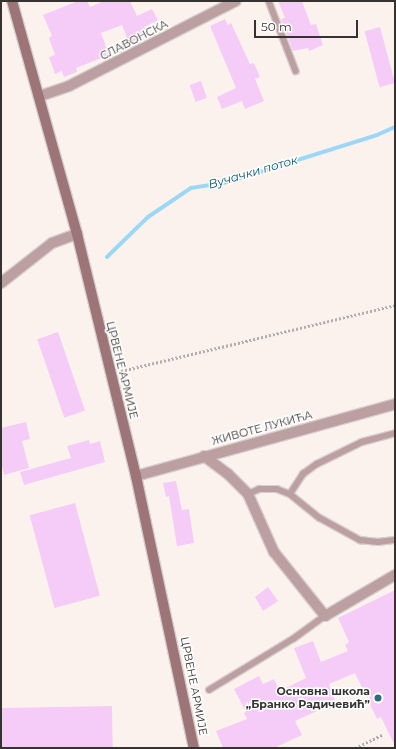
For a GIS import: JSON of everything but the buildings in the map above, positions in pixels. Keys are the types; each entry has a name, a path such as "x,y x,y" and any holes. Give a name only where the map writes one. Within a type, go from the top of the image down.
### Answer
{"main road":[{"name":"ЦРВЕНЕ АРМИЈЕ","path":"12,1 40,96 77,234 136,476 194,748"}],"street":[{"name":"СЛАВОНСКА","path":"40,96 69,86 236,1"},
{"path":"1,284 52,243 77,234"},
{"name":"ЖИВОТЕ ЛУКИЋА","path":"136,476 395,404"},
{"path":"204,456 228,474 248,494 274,552 325,616 395,575"}],"lane":[{"path":"269,1 296,71"},
{"path":"290,494 303,474 317,464 362,442 395,433"},
{"path":"248,494 268,489 290,494 320,518 345,533 366,540 395,540"},
{"path":"209,690 293,639 325,616"}],"path":[{"path":"111,374 395,305"},
{"path":"355,748 382,735"}],"waterway":[{"name":"Вучачки поток","path":"107,257 148,217 191,188 227,182 377,135 395,127"}],"place":[{"name":"Основна школа „Бранко Радичевић”","path":"378,698"}]}
